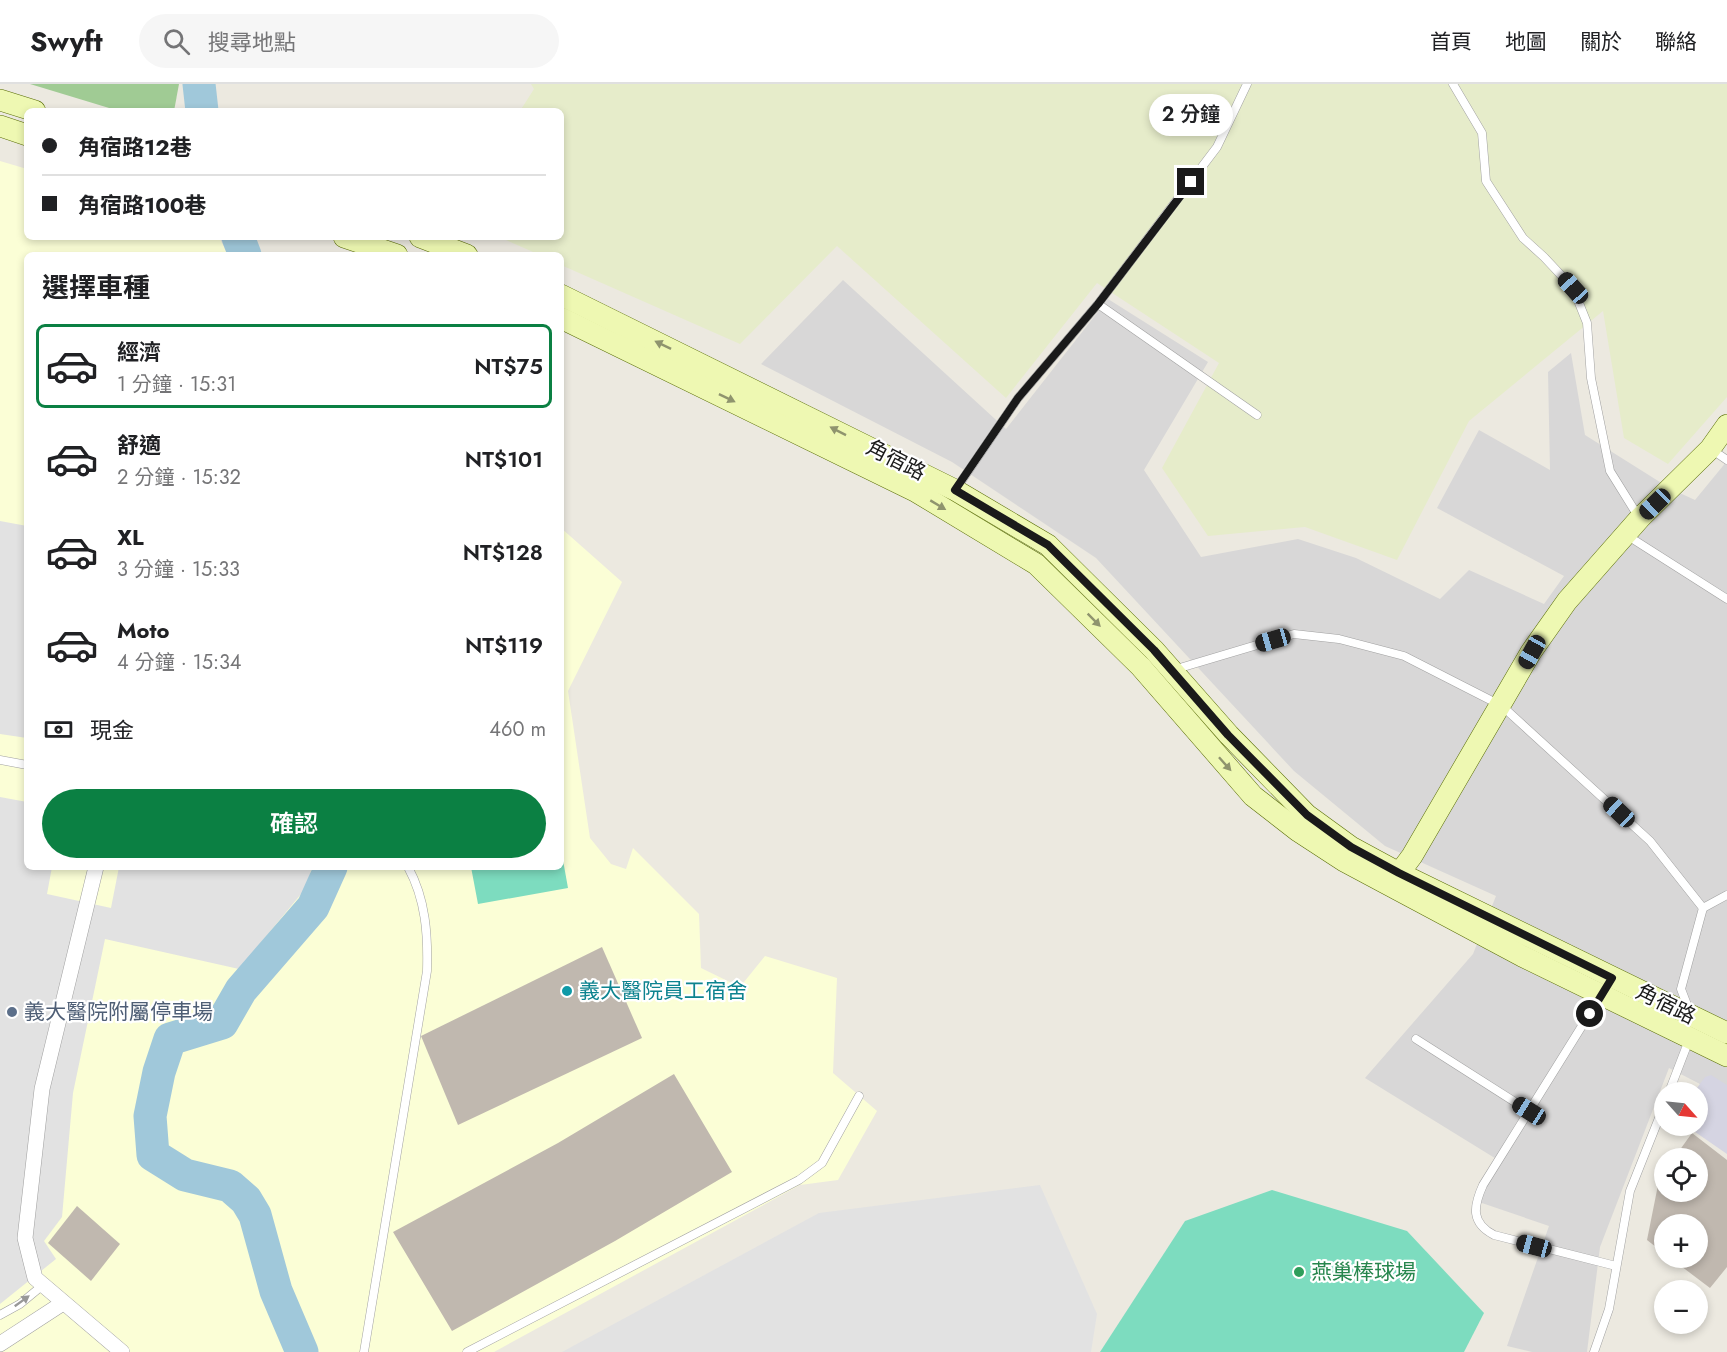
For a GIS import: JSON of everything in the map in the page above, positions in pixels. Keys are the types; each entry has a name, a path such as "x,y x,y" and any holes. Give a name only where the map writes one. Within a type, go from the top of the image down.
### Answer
{"main road":[{"path":"0,100 25,108"},
{"path":"0,126 24,134"},
{"path":"353,240 389,252"},
{"path":"428,240 459,252"},
{"name":"角宿路","path":"564,296 955,490 1048,545 1172,670 1228,735 1307,815 1394,879"},
{"name":"角宿路","path":"564,319 915,491 1036,564 1154,682 1253,796 1298,831 1344,861 1394,879 1607,986 1690,1038 1727,1056"},
{"path":"1394,879 1412,856 1532,652 1567,601 1640,518 1718,454 1727,425"},
{"name":"角宿路","path":"1607,986 1691,1016 1727,1033"}],"street":[{"path":"95,870 42,1089 25,1238 35,1278 122,1352"},
{"path":"0,1344 63,1303"}],"lane":[{"path":"955,490 1018,398 1098,304 1217,147 1247,84"},
{"path":"1453,84 1482,133 1486,181 1522,238 1544,257 1573,288 1587,323 1591,378 1610,471 1640,518"},
{"path":"1098,304 1257,415"},
{"path":"1626,535 1727,599"},
{"path":"1154,682 1172,670 1294,634 1339,639 1404,656 1502,706 1650,841 1703,908"},
{"path":"0,760 24,764"},
{"path":"364,1352 427,971 428,929 416,881 410,870"},
{"path":"1674,1082 1690,1038 1691,1016 1681,989 1703,908 1727,895"},
{"path":"1607,986 1477,1198 1474,1212 1478,1224 1494,1235 1616,1266"},
{"path":"1416,1039 1529,1111"},
{"path":"467,1352 799,1180 822,1163 859,1096"},
{"path":"1594,1352 1609,1309 1630,1191 1654,1130"},
{"path":"0,1315 20,1304 43,1285"}],"shaded area":[{"path":"30,84 179,84 175,108 109,108"},
{"path":"531,84 1727,84 1727,397 1668,464 1624,438 1603,311 1469,421 1397,560 1305,527 1208,536 1162,468 1219,363 1097,283 1006,398 837,246 740,344 564,266 564,252 533,252 506,240 564,240 564,108 522,108 534,89"},
{"path":"0,161 24,168 24,240 220,240 226,252 24,252 24,870 564,870 564,531 622,582 568,691 590,838 611,864 626,869 633,848 699,914 701,968 740,987 765,956 837,978 833,1073 877,1111 838,1180 800,1185 494,1352 0,1352"},
{"path":"843,280 1006,429 1108,299 1208,362 1144,470 1201,557 1298,539 1356,558 1440,599 1469,570 1544,604 1564,576 1437,508 1479,430 1550,470 1548,372 1571,353 1585,435 1671,489 1695,500 1727,461 1727,1098 1708,1088 1708,1082 1696,1082 1669,1068 1664,1082 1654,1082 1654,1107 1600,1247 1587,1352 1532,1352 1507,1346 1549,1226 1476,1201 1498,1160 1365,1078 1473,954 1496,896 1385,846 1294,771 1096,558 952,462 761,364"},
{"path":"0,521 24,525 24,738 0,734"},
{"path":"0,797 24,801 24,870 51,870 47,894 111,908 118,870 311,870 306,888 239,969 105,939 73,1093 62,1217 44,1241 56,1259 0,1304"},
{"path":"1711,1075 1727,1085 1727,1154 1701,1136 1708,1136 1708,1082 1701,1082 1705,1077"},
{"path":"1040,1185 1097,1314 1091,1352 562,1352 819,1213"}],"green space":[{"path":"564,866 568,888 478,904 472,870 564,870"},
{"name":"燕巢棒球場","path":"1272,1190 1407,1231 1484,1313 1464,1352 1100,1352 1185,1221"}],"building":[{"name":"義大醫院員工宿舍","path":"602,947 642,1038 458,1125 421,1036"},
{"path":"674,1074 732,1172 615,1241 452,1331 393,1232 558,1143"},
{"path":"1690,1136 1696,1136 1727,1160 1727,1267 1710,1288 1708,1280 1699,1280 1684,1268 1708,1268 1708,1214 1654,1214 1654,1245 1647,1240 1655,1202 1708,1202 1708,1148 1681,1148"},
{"path":"77,1206 120,1244 91,1281 48,1243"}],"waterway":[{"path":"199,84 202,108"},
{"path":"239,240 244,252"},
{"path":"302,1352 276,1291 255,1215 246,1200 230,1186 185,1175 153,1155 150,1116 159,1072 170,1039 222,1023 241,990 313,907 330,870"}],"place":[{"name":"義大醫院員工宿舍","path":"567,991"},
{"name":"義大醫院附屬停車場","path":"12,1012"},
{"name":"燕巢棒球場","path":"1299,1272"}],"route":[{"path":"1191,182 1098,304 1018,398 955,490 1048,545 1154,650 1228,735 1307,815 1351,847 1399,873 1612,978 1590,1014"}]}
